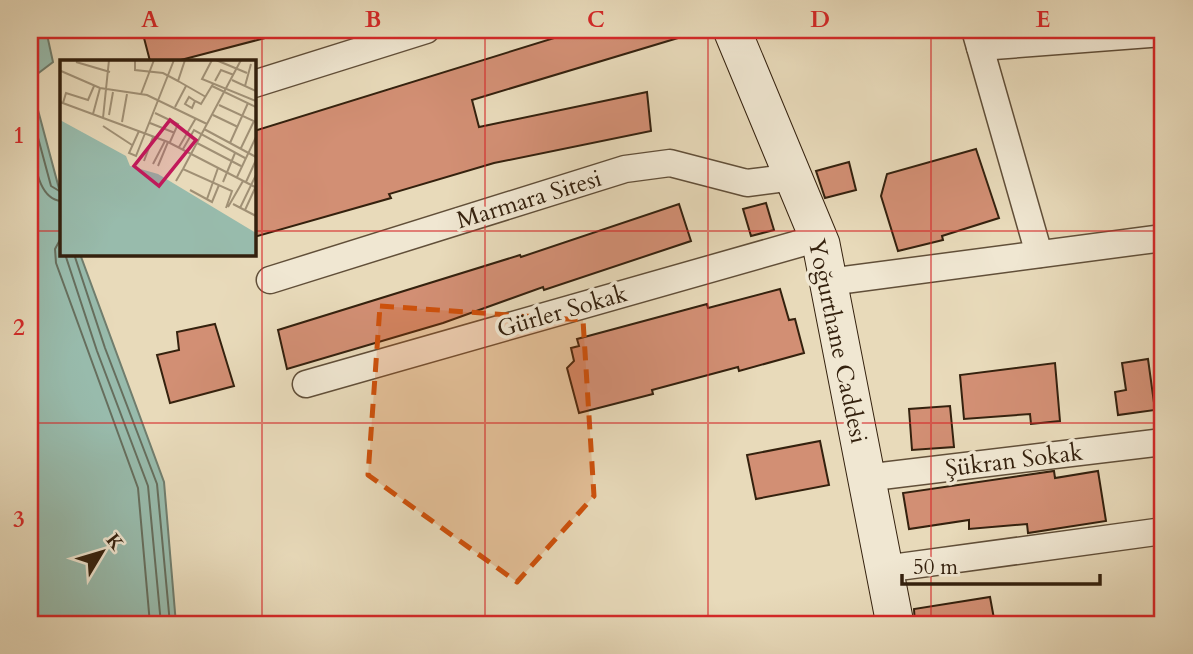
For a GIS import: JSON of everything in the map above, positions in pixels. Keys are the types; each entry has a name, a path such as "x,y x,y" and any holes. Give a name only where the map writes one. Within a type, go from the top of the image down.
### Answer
{"main road":[{"name":"Yoğurthane Caddesi","path":"732,30 820,241 895,624"}],"street":[{"path":"256,83 426,30"},
{"path":"1039,254 978,38 1163,33"},
{"name":"Marmara Sitesi","path":"270,280 625,169 670,163 747,183 793,177"},
{"path":"829,282 1163,238"},
{"name":"Gürler Sokak","path":"306,384 820,241"},
{"name":"Şükran Sokak","path":"866,478 1163,442"},
{"path":"884,569 1163,531"}],"highlighted area":[{"path":"380,306 583,320 594,496 517,582 368,475"}],"water":[{"path":"30,30 46,30 53,62 32,78 31,84 60,192 60,256 81,256 164,482 176,624 30,624"}],"building":[{"path":"178,30 268,30 269,37 181,60 150,60 144,38"},
{"path":"580,30 687,30 688,35 472,100 479,127 647,92 651,131 494,163 389,194 391,198 256,236 256,130"},
{"path":"976,149 999,218 942,236 943,240 898,251 881,196 887,174"},
{"path":"849,162 856,190 825,198 816,171"},
{"path":"766,203 774,230 751,236 743,209"},
{"path":"679,204 691,241 544,290 543,287 443,323 287,369 278,330 520,255 521,257"},
{"path":"780,289 789,320 795,319 804,353 739,371 738,367 652,390 653,394 579,413 567,368 574,361 571,348 579,346 577,339 707,304 708,308"},
{"path":"215,324 234,386 170,403 157,355 179,350 177,332"},
{"path":"1148,359 1155,410 1118,415 1115,392 1126,390 1122,363"},
{"path":"1055,363 1060,421 1031,424 1030,414 964,419 960,375"},
{"path":"950,406 954,447 912,450 909,409"},
{"path":"820,441 829,485 756,499 747,455"},
{"path":"1054,471 1055,478 1098,471 1106,521 1028,533 1027,524 969,529 969,520 909,529 903,493"},
{"path":"990,597 995,624 915,624 914,609"}]}
